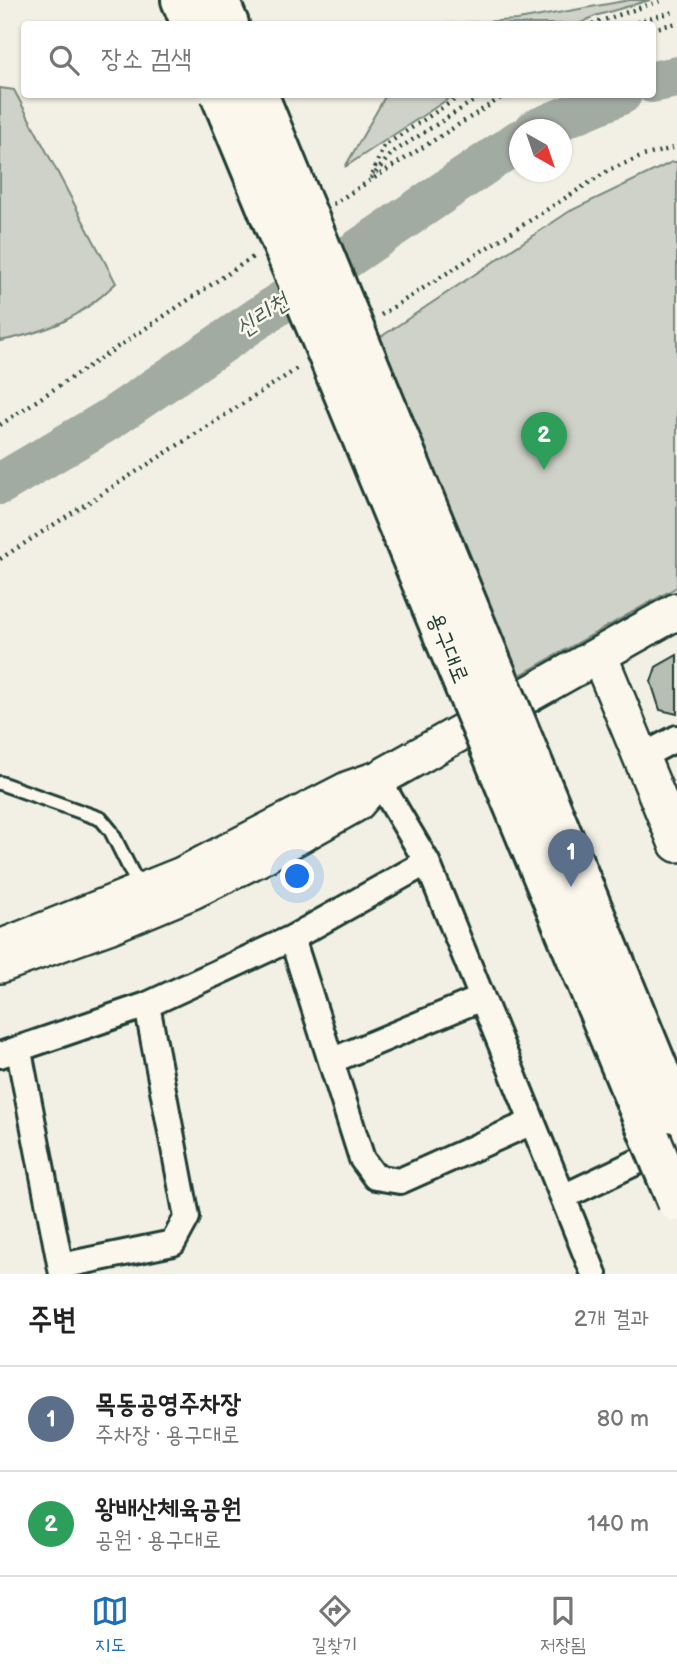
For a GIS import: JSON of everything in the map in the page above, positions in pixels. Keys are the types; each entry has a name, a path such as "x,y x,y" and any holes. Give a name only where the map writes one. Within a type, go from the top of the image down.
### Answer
{"highway":[{"name":"용구대로","path":"222,98 677,1202"},
{"name":"용구대로","path":"260,98 677,1114"}],"street":[{"path":"0,948 142,893 251,842 349,789 378,779 677,611"},
{"path":"599,655 677,844"},
{"path":"641,757 677,738"},
{"path":"378,779 426,862 594,1274"},
{"path":"0,965 192,891 259,858 356,803 378,779"},
{"path":"147,1005 187,1217 173,1243 61,1270 10,1053 147,1005 292,938 426,862"},
{"path":"292,938 362,1159 376,1177 400,1181 532,1122"},
{"path":"331,1061 482,998"},
{"path":"563,1198 677,1143"}],"lane":[{"path":"0,782 101,818 111,831 142,893"}],"path":[{"path":"601,21 663,0"},
{"path":"641,21 677,11"},
{"path":"656,28 677,23"},
{"path":"458,98 384,146 368,181 392,153 478,98"}],"shaded area":[{"path":"630,0 650,0 585,21 499,21"},
{"path":"0,88 14,90 116,283 89,306 63,322 34,333 0,341"},
{"path":"384,98 449,98 345,167"},
{"path":"677,162 677,587 508,682 358,352 570,211"}],"building":[{"path":"677,655 677,714 660,710 651,682 656,667"}],"waterway":[{"name":"신리천","path":"656,81 677,77"},
{"name":"신리천","path":"561,119 611,98"},
{"name":"신리천","path":"0,484 110,419 509,147"}],"place":[{"name":"왕배산체육공원","path":"544,470"},
{"name":"목동공영주차장","path":"571,887"}]}
